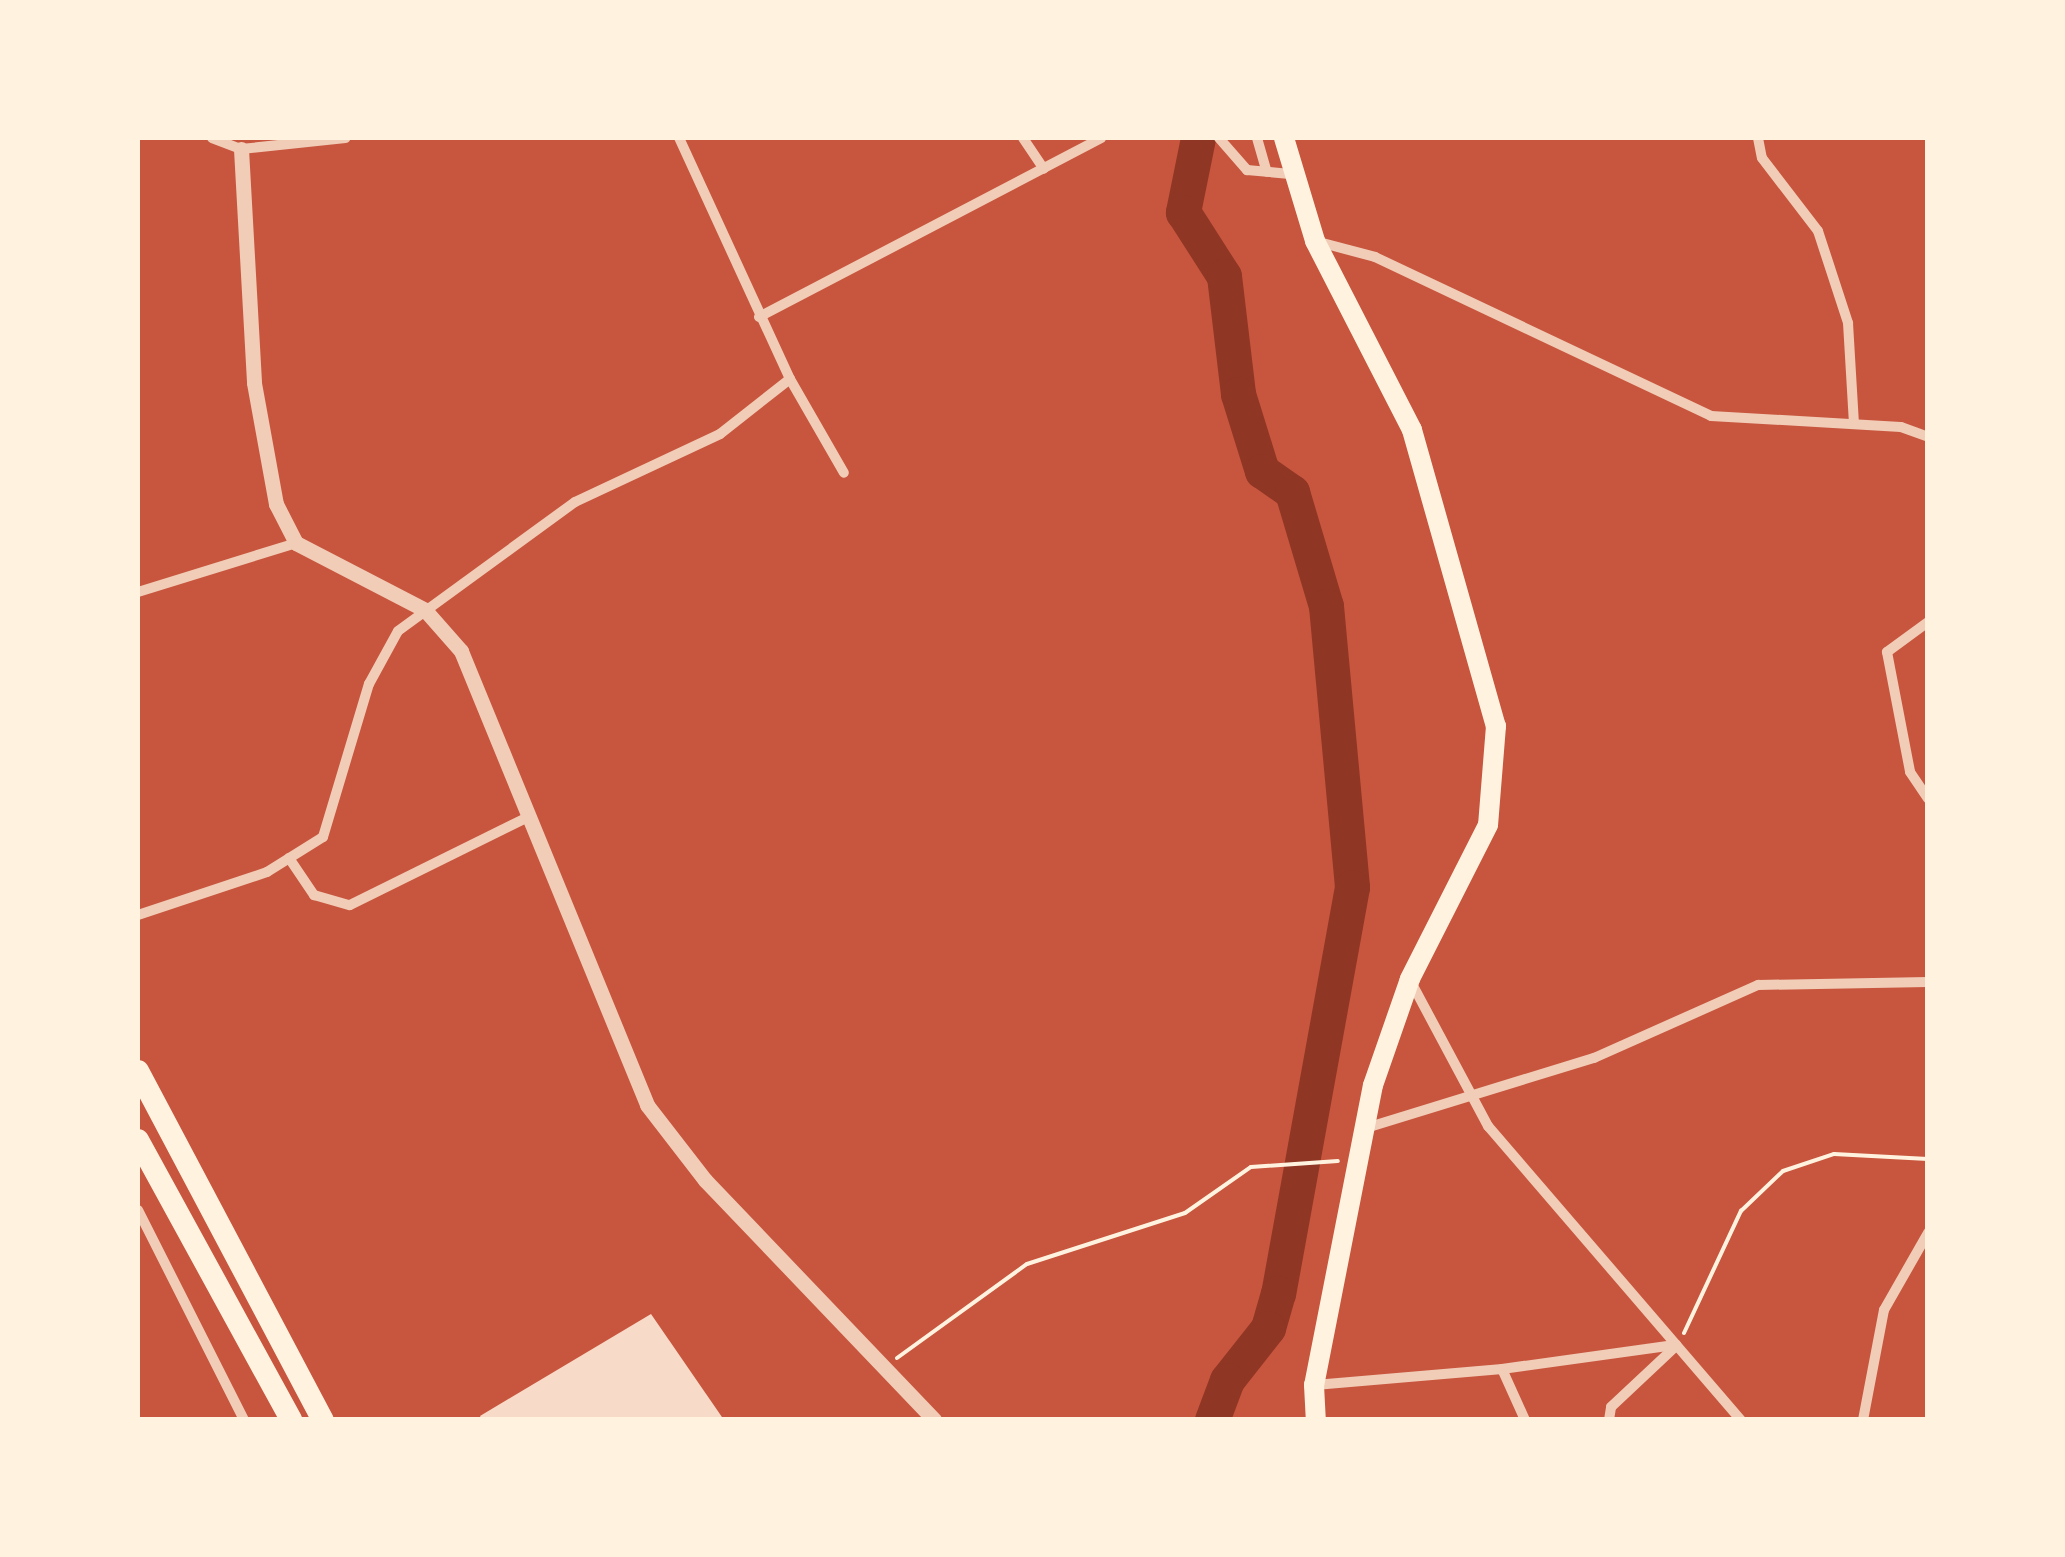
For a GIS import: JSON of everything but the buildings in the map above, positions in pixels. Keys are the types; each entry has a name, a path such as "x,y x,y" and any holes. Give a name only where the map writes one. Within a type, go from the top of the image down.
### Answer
{"highway":[{"path":"138,1070 323,1420"},
{"path":"138,1140 291,1420"}],"main road":[{"path":"1284,138 1290,174 1315,241 1412,430 1496,726 1488,825 1410,979 1365,1128 1314,1385 1316,1420"}],"street":[{"path":"212,138 241,143 345,138"},
{"path":"679,138 790,379 844,473"},
{"path":"1023,138 1044,169"},
{"path":"760,317 1101,138"},
{"path":"1219,138 1247,170 1290,174"},
{"path":"1257,138 1267,172"},
{"path":"1758,138 1762,158 1818,231 1848,324 1854,424"},
{"path":"241,143 254,383 276,504 296,543 424,610 462,651 647,1105 706,1180 934,1420"},
{"path":"1315,241 1376,257 1711,416 1854,424 1928,438"},
{"path":"138,915 289,858 322,836 369,684 398,631 575,502 720,434 790,379"},
{"path":"138,592 296,543"},
{"path":"1928,622 1886,652 1910,772 1928,799"},
{"path":"289,858 314,895 350,905 531,815"},
{"path":"1410,979 1464,1092 1742,1420"},
{"path":"1365,1128 1464,1092 1594,1058 1758,984 1928,982"},
{"path":"138,1210 244,1420"},
{"path":"1863,1420 1884,1310 1928,1233"},
{"path":"1314,1385 1502,1369 1676,1345"},
{"path":"1609,1420 1676,1345"},
{"path":"1502,1369 1526,1420"}],"path":[{"path":"1676,1345 1761,1187 1834,1154 1928,1159"},
{"path":"886,1366 1027,1264 1185,1213 1251,1167 1358,1160"}],"waterway":[{"path":"1198,138 1183,212 1224,276 1238,394 1262,471 1292,492 1326,606 1352,887 1278,1293 1268,1328 1227,1380 1212,1420"}]}
